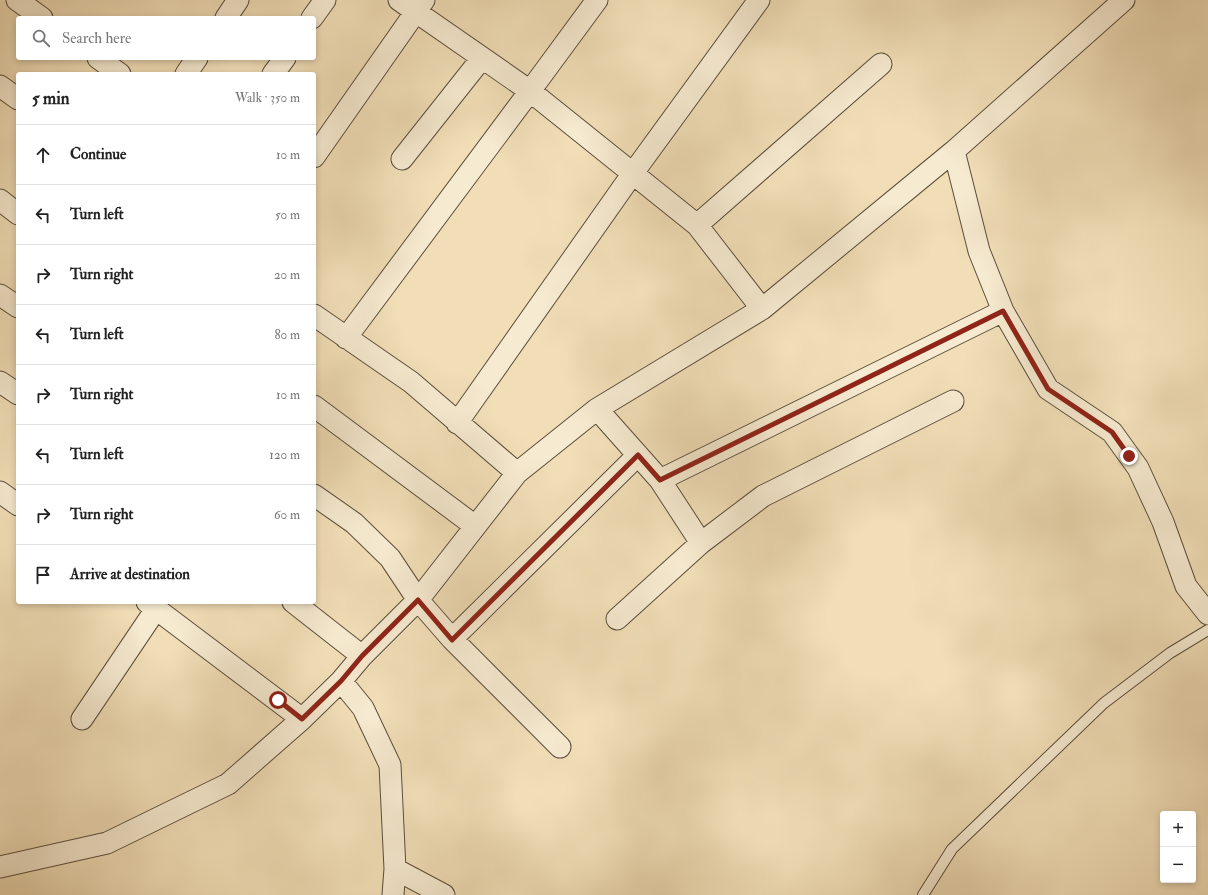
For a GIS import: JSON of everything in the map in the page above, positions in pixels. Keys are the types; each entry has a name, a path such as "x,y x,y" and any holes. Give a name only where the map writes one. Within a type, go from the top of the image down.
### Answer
{"street":[{"path":"17,0 39,16"},
{"path":"227,16 238,0"},
{"path":"313,16 325,0"},
{"path":"346,338 597,0"},
{"path":"457,423 633,173 758,0"},
{"path":"0,867 107,843 228,784 302,719 341,681 362,656 418,600 517,473 597,409 762,309 954,151 1124,0"},
{"path":"316,154 413,4 482,58 530,91 697,225 762,309"},
{"path":"402,159 482,58"},
{"path":"101,60 117,72"},
{"path":"187,72 196,60"},
{"path":"275,72 284,60"},
{"path":"697,225 882,64"},
{"path":"0,86 16,98"},
{"path":"954,151 980,251 1003,311 1048,389 1112,432 1138,468 1163,522 1186,586 1208,614"},
{"path":"0,200 16,212"},
{"path":"0,295 16,306"},
{"path":"660,480 1003,311"},
{"path":"316,316 411,382 517,473"},
{"path":"0,382 16,393"},
{"path":"617,619 702,543 764,496 953,402"},
{"path":"316,407 475,526"},
{"path":"597,409 660,480 702,543"},
{"path":"452,640 638,455"},
{"path":"0,492 16,504"},
{"path":"316,496 354,523 390,558 418,600 452,640 560,747"},
{"path":"296,604 362,656"},
{"path":"82,719 151,605 302,719"},
{"path":"341,681 363,708 390,764 395,869 393,895"},
{"path":"395,869 444,895"}],"lane":[{"path":"923,895 952,850 1104,703 1170,653 1208,630"}],"route":[{"path":"278,700 302,719 341,681 362,656 418,600 452,640 638,455 660,480 1003,311 1048,389 1112,432 1129,456"}]}
